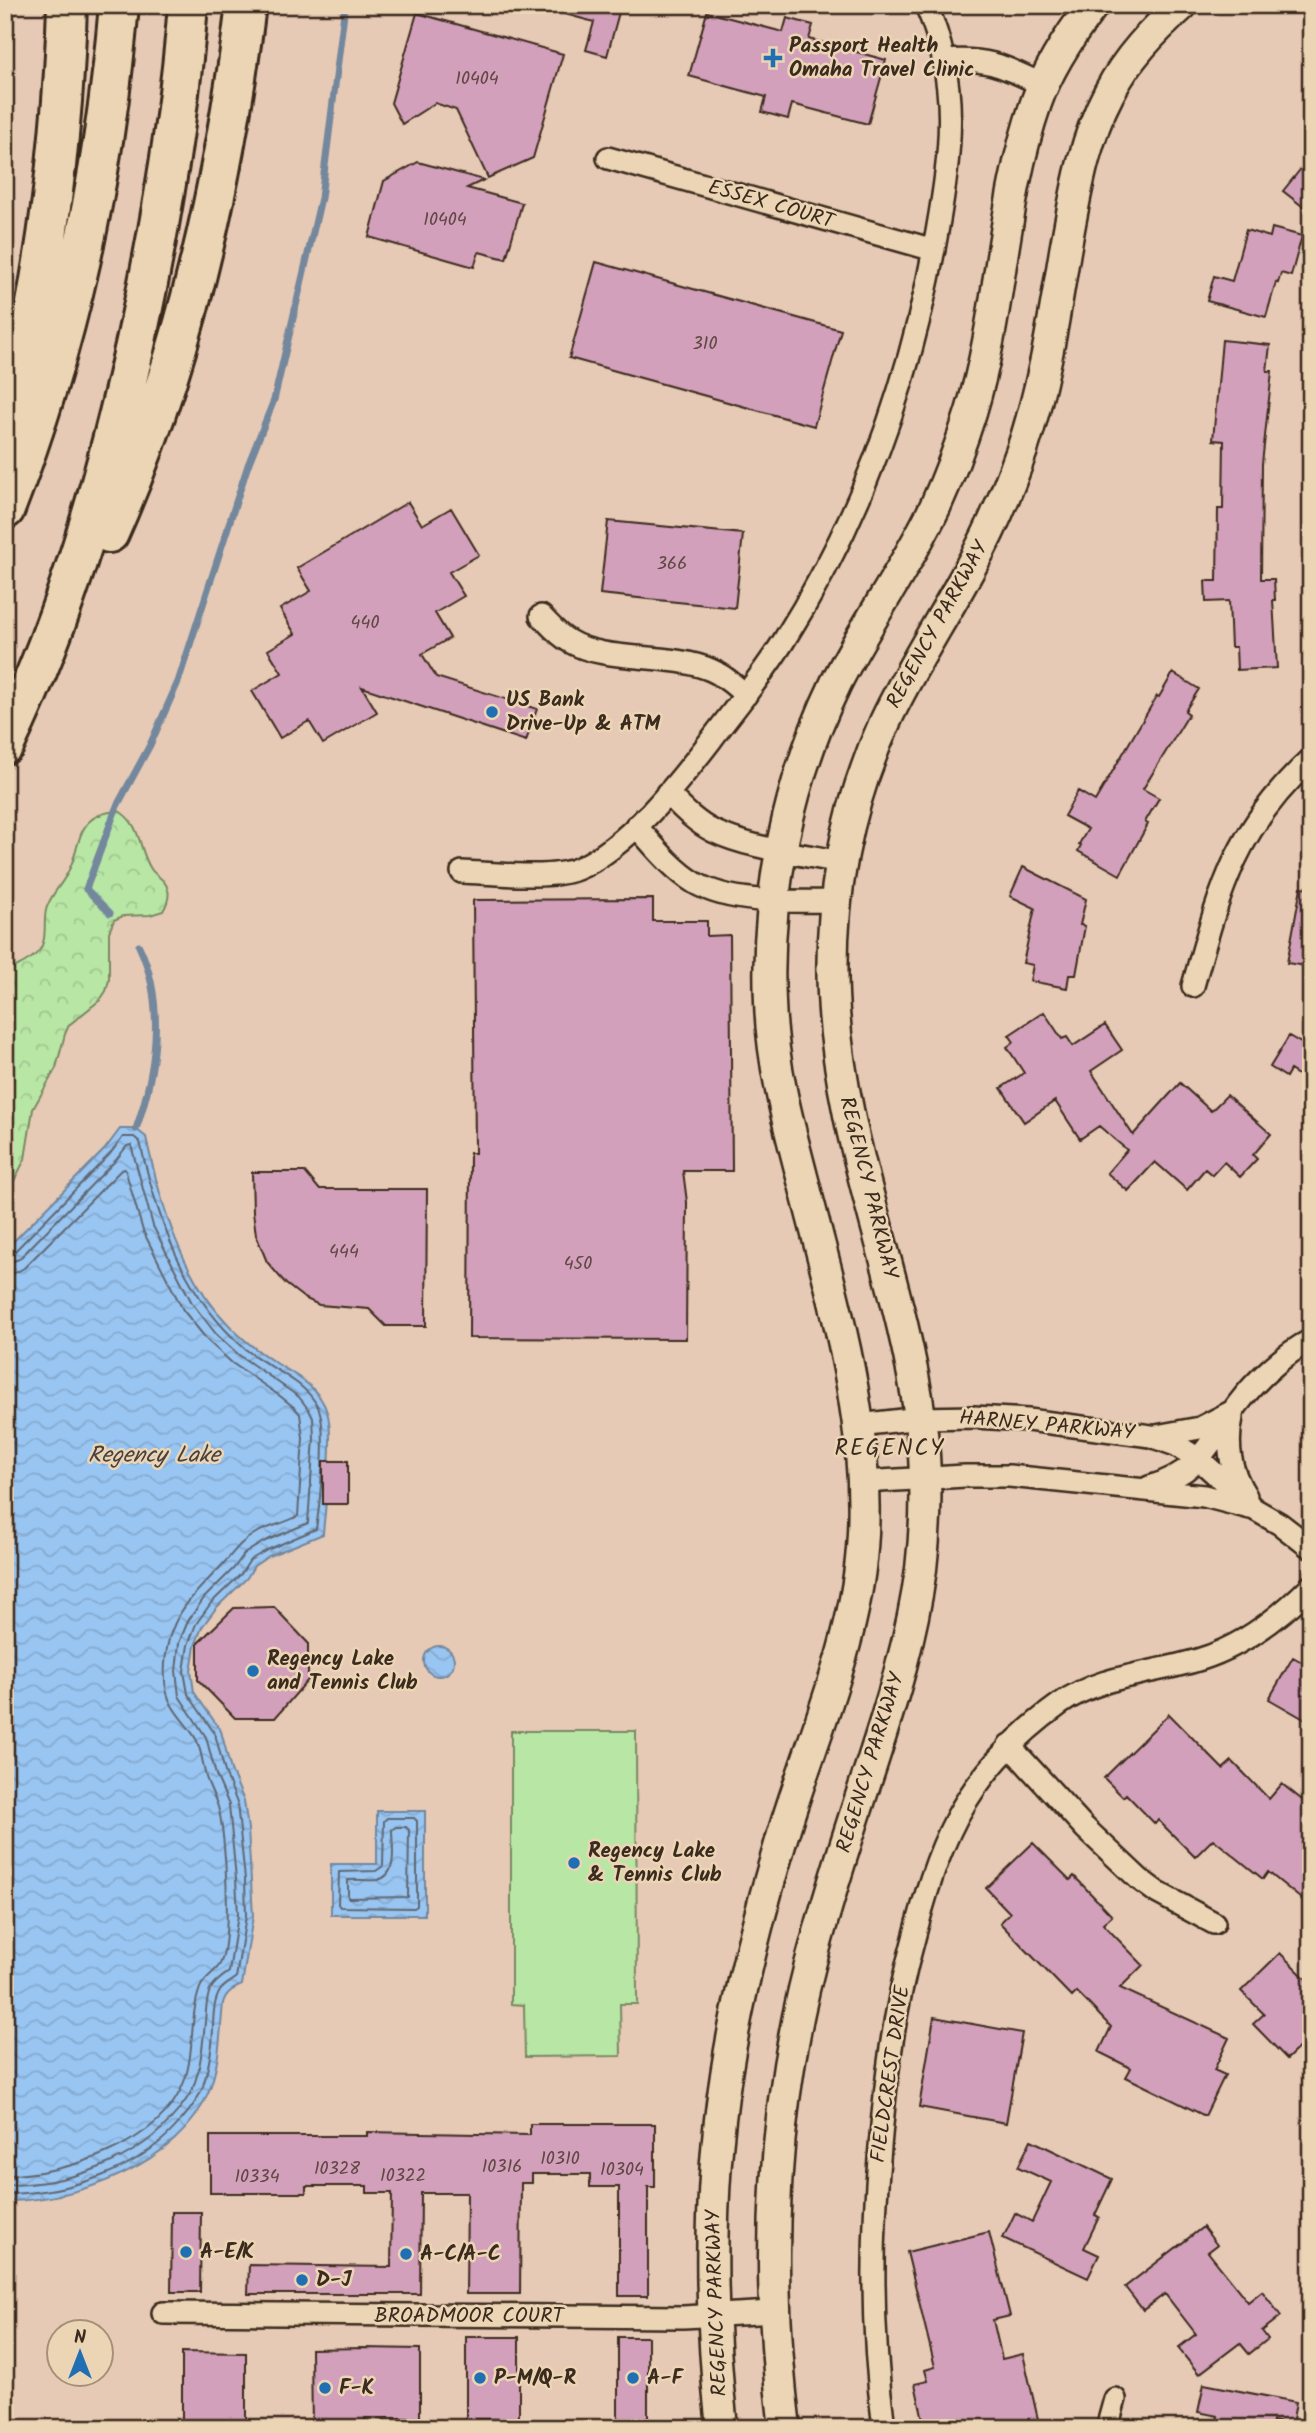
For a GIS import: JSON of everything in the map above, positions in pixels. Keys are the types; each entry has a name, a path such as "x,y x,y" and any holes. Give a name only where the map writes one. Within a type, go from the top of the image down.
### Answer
{"highway":[{"path":"5,450 32,329 50,217 61,125 67,5"},
{"path":"5,509 49,384 81,265 107,124 119,5"},
{"path":"37,675 81,555 133,355 166,188 188,5"},
{"path":"5,744 37,675 94,568 114,522 166,380 196,278 209,218 234,89 246,5"}],"main road":[{"name":"REGENCY PARKWAY","path":"722,2428 713,2315 714,2193 720,2123 732,2041 742,1986 766,1891 841,1656 862,1553 863,1482 859,1425 840,1323 790,1134 777,1070 769,993 775,900 782,850 799,776 825,707 860,637 934,507 971,412 989,336 1015,183 1030,122 1043,85 1070,37 1093,5"},
{"name":"REGENCY PARKWAY","path":"785,2428 774,2312 774,2216 786,2086 794,2036 816,1942 906,1650 921,1567 925,1478 920,1418 903,1330 857,1153 842,1080 832,987 835,901 841,862 863,776 887,719 922,650 988,535 1024,444 1047,356 1080,175 1097,117 1132,57 1159,25 1182,5"}],"street":[{"path":"461,872 540,874 570,871 606,852 636,826 667,793 746,695 800,615 835,551 866,486 910,355 934,250 947,172 950,96 944,61 926,5"},
{"path":"944,61 985,61 1043,85"},
{"name":"ESSEX COURT","path":"608,158 934,250"},
{"path":"541,616 566,640 577,645 597,651 698,665 723,677 746,695"},
{"path":"1193,986 1215,910 1239,848 1279,790 1311,759"},
{"path":"667,793 686,813 714,832 841,862"},
{"path":"636,826 676,868 695,883 725,894 775,900 835,901"},
{"path":"1144,1489 1181,1475 1200,1460 1253,1387 1281,1360 1311,1340"},
{"path":"1233,1411 1229,1433 1232,1467 1254,1509"},
{"name":"HARNEY PARKWAY","path":"1152,1436 1200,1428 1233,1411"},
{"name":"HARNEY PARKWAY","path":"859,1425 920,1418 974,1417 1016,1419 1152,1436 1176,1445 1200,1460 1254,1509"},
{"path":"863,1482 1009,1476 1204,1496 1254,1509 1280,1524 1311,1548"},
{"name":"FIELDCREST DRIVE","path":"884,2428 876,2358 872,2261 883,2108 895,2013 926,1891 958,1816 1009,1745 1061,1703 1086,1689 1128,1676 1200,1660 1234,1645 1265,1626 1311,1586"},
{"path":"1009,1745 1085,1828 1139,1879 1158,1893 1213,1923"},
{"name":"BROADMOOR COURT","path":"163,2313 683,2317 774,2312"},
{"path":"1107,2428 1115,2399"}],"green space":[{"path":"119,811 132,823 151,869 167,886 168,900 163,911 150,915 123,916 114,920 109,932 109,980 106,991 100,1000 69,1025 56,1068 33,1109 25,1159 5,1199 5,973 31,959 41,948 48,905 68,872 87,824 104,813"},
{"name":"Regency Lake & Tennis Club","path":"511,1731 636,1731 637,2004 620,2004 621,2056 525,2057 524,2005 511,2004"}],"water":[{"name":"Regency Lake","path":"120,1129 136,1129 146,1137 158,1187 175,1237 185,1261 212,1306 243,1339 311,1387 323,1402 330,1437 323,1534 269,1556 254,1566 247,1578 217,1607 202,1627 195,1646 191,1671 194,1692 221,1731 231,1770 244,1801 253,1916 242,1985 224,1999 217,2060 208,2093 194,2118 174,2140 123,2174 63,2194 33,2200 5,2201 5,1250 105,1149"},
{"path":"439,1646 450,1650 454,1661 450,1672 439,1676 428,1672 424,1661 428,1650"},
{"path":"377,1811 425,1811 425,1915 331,1915 331,1864 377,1864"}],"building":[{"path":"555,5 621,5 607,56 586,50 594,22 554,11"},
{"path":"707,12 783,32 787,18 813,25 809,39 886,60 868,124 792,104 788,119 762,112 766,97 689,76"},
{"path":"417,13 563,54 533,158 488,178 456,110 435,103 402,124 391,103"},
{"path":"1311,156 1311,213 1283,191"},
{"path":"418,162 484,180 467,188 522,203 506,259 479,252 474,267 369,237 384,181"},
{"path":"1272,228 1302,236 1291,276 1281,273 1266,317 1207,301 1214,276 1232,281 1246,230 1270,237"},
{"path":"596,262 841,330 814,426 569,358"},
{"path":"1222,340 1270,345 1267,371 1272,371 1262,464 1261,579 1274,579 1277,668 1237,670 1236,647 1231,647 1229,601 1206,602 1205,581 1217,581 1218,509 1223,509 1224,441 1213,440"},
{"path":"408,502 422,525 451,508 479,555 449,572 464,596 435,613 450,638 422,654 436,677 537,709 526,741 362,687 377,712 323,744 309,721 280,738 252,691 282,673 268,650 295,634 280,609 311,591 297,568"},
{"path":"608,521 743,534 735,608 600,594"},
{"path":"1173,673 1199,689 1185,711 1189,714 1143,789 1159,798 1120,875 1078,851 1088,829 1064,816 1078,791 1095,801"},
{"path":"1023,867 1086,899 1080,925 1085,926 1076,975 1069,975 1067,988 1030,981 1033,965 1023,963 1035,908 1010,896"},
{"path":"1301,887 1311,888 1311,967 1287,963"},
{"path":"653,899 653,921 707,921 707,936 730,935 732,1171 683,1171 687,1202 686,1339 469,1338 470,1153 475,1153 473,900"},
{"path":"1044,1012 1062,1039 1067,1037 1073,1046 1105,1025 1122,1050 1091,1071 1133,1135 1180,1083 1211,1111 1227,1095 1271,1134 1253,1155 1257,1159 1240,1177 1224,1162 1212,1175 1205,1169 1187,1190 1155,1162 1128,1191 1107,1173 1127,1150 1099,1126 1080,1139 1055,1101 1024,1122 1001,1088 1024,1073 1007,1047 1014,1042 1009,1035"},
{"path":"1289,1036 1311,1049 1311,1083 1290,1070 1286,1077 1270,1067"},
{"path":"252,1172 305,1172 319,1189 427,1189 426,1326 386,1326 369,1309 319,1305 304,1298 286,1284 267,1262 256,1235"},
{"path":"323,1461 348,1461 348,1504 323,1504"},
{"name":"Regency Lake and Tennis Club","path":"274,1607 308,1643 308,1680 275,1718 235,1718 198,1680 198,1643 234,1608"},
{"path":"1293,1657 1311,1667 1311,1723 1269,1699"},
{"path":"1169,1714 1223,1769 1232,1761 1269,1799 1282,1784 1311,1807 1311,1907 1268,1872 1263,1879 1213,1839 1195,1857 1158,1820 1155,1824 1126,1794 1123,1797 1104,1778"},
{"path":"1033,1843 1070,1880 1074,1876 1112,1916 1103,1924 1143,1965 1120,1988 1229,2038 1214,2070 1225,2075 1205,2116 1126,2077 1131,2068 1099,2052 1111,2027 1077,1992 1072,1997 1000,1923 1010,1913 986,1888"},
{"path":"1280,1953 1311,1984 1311,2036 1287,2059 1253,2024 1264,2014 1241,1991"},
{"path":"934,2017 1022,2033 1006,2123 919,2107"},
{"path":"530,2124 655,2124 655,2187 648,2187 648,2296 619,2296 619,2187 590,2187 590,2174 532,2174 532,2183 521,2183 520,2294 466,2294 467,2193 421,2193 420,2294 248,2294 249,2265 391,2267 392,2193 367,2193 367,2186 306,2186 306,2193 210,2193 210,2136 367,2136 367,2132 530,2135"},
{"path":"1031,2140 1112,2179 1095,2215 1099,2217 1084,2248 1099,2255 1088,2278 1003,2238 1015,2213 1032,2222 1051,2182 1018,2167"},
{"name":"A-E/K","path":"172,2212 201,2212 200,2292 171,2292"},
{"path":"1203,2227 1217,2245 1208,2252 1248,2302 1262,2291 1281,2316 1262,2331 1268,2339 1249,2354 1240,2343 1199,2374 1178,2348 1196,2334 1165,2294 1143,2310 1125,2287"},
{"path":"989,2232 1010,2316 993,2320 1002,2359 1023,2354 1040,2428 925,2428 915,2384 928,2381 925,2370 935,2367 907,2252"},
{"path":"466,2337 519,2337 519,2419 466,2419"},
{"name":"A-F","path":"618,2337 648,2337 648,2419 618,2419"},
{"path":"311,2349 420,2349 420,2418 365,2418 365,2428 312,2428"},
{"path":"182,2352 246,2353 246,2424 238,2424 238,2428 186,2428 186,2423 182,2423"},
{"path":"1204,2384 1296,2402 1292,2425 1272,2421 1271,2428 1216,2428 1218,2416 1198,2412"}],"waterway":[{"path":"110,913 86,889 117,806 150,745 178,682 248,465 274,400 321,198 345,5"},
{"path":"136,1129 149,1084 155,1038 153,991 139,946"}],"place":[{"name":"Passport Health Omaha Travel Clinic","path":"773,58"},
{"name":"US Bank Drive-Up & ATM","path":"492,712"},
{"name":"Regency Lake and Tennis Club","path":"253,1671"},
{"name":"Regency Lake & Tennis Club","path":"574,1863"},
{"name":"A-E/K","path":"186,2252"},
{"name":"A-C/A-C","path":"406,2254"},
{"name":"D-J","path":"302,2280"},
{"name":"P-M/Q-R","path":"480,2378"},
{"name":"A-F","path":"633,2378"},
{"name":"F-K","path":"325,2388"}],"district":[{"name":"REGENCY","path":"890,1449"}]}
